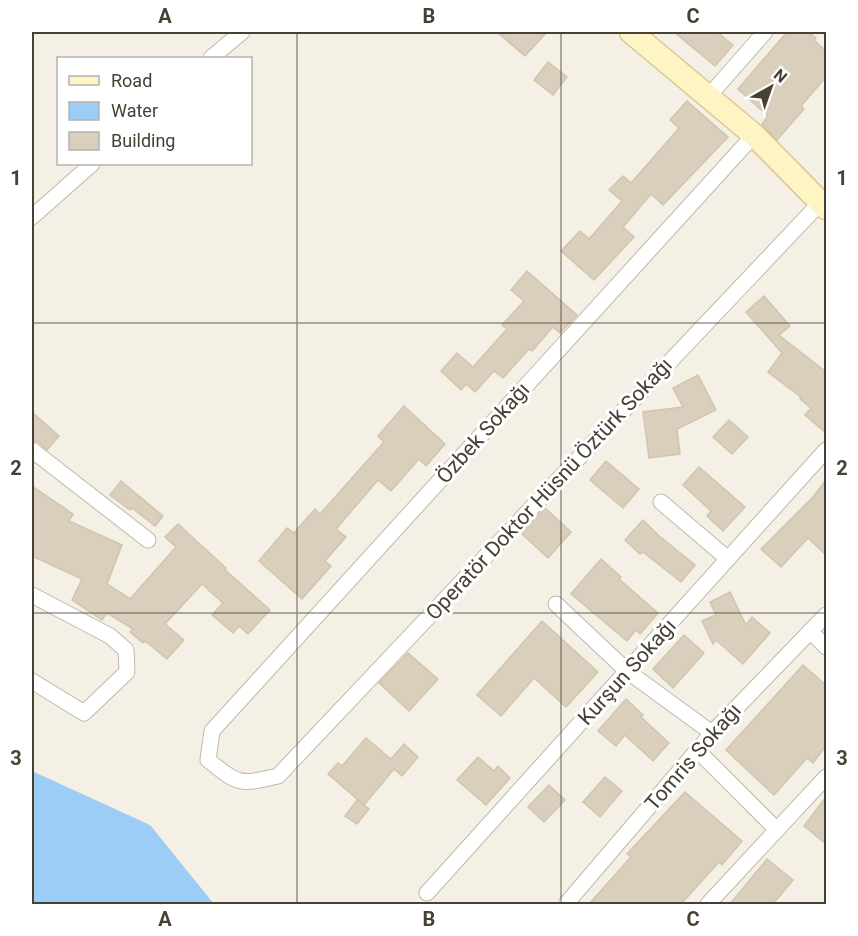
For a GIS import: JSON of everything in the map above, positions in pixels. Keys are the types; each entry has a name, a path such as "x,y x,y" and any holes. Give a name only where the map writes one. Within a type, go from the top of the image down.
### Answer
{"street":[{"path":"212,57 242,32"},
{"path":"631,32 754,135 824,205"},
{"path":"708,97 765,32"},
{"name":"Özbek Sokağı","path":"278,776 248,783 230,778 208,760 212,731 754,135"},
{"path":"32,217 91,165"},
{"name":"Operatör Doktor Hüsnü Öztürk Sokağı","path":"278,776 824,205"},
{"path":"32,450 147,540"},
{"name":"Kurşun Sokağı","path":"427,893 826,450"},
{"path":"661,502 728,559"},
{"path":"32,595 110,636 126,650 127,672 84,713 32,681"},
{"path":"556,604 627,671 712,733"},
{"name":"Tomris Sokağı","path":"566,904 712,733 826,615"},
{"path":"810,631 826,647"},
{"path":"697,750 777,830"},
{"path":"708,904 826,777"}],"water":[{"path":"32,771 150,825 214,904 32,904"}],"building":[{"path":"497,32 547,32 525,56"},
{"path":"674,32 717,32 733,45 715,66"},
{"path":"787,32 808,32 816,38 814,40 826,51 826,77 801,106 804,109 777,140 762,124 768,116 738,89"},
{"path":"548,62 567,77 553,95 534,80"},
{"path":"687,101 728,137 663,205 651,194 623,227 634,237 594,280 561,251 580,231 589,239 622,201 609,190 623,176 631,183 679,128 670,120"},
{"path":"527,271 577,315 560,333 553,327 532,351 529,349 503,378 494,371 475,392 466,384 461,390 441,371 457,353 473,367 507,329 502,325 524,301 511,290"},
{"path":"764,296 790,326 779,335 826,372 826,433 805,415 811,408 800,399 802,398 768,372 782,353 746,312"},
{"path":"698,375 716,410 677,429 680,454 649,458 643,412 683,407 673,388"},
{"path":"404,406 445,444 426,466 419,459 391,491 378,480 336,529 346,537 325,561 331,566 302,599 259,561 287,528 294,533 315,509 320,514 384,442 378,436"},
{"path":"32,412 59,436 47,450 32,440"},
{"path":"729,420 748,437 732,454 713,437"},
{"path":"606,461 639,489 623,508 590,480"},
{"path":"699,467 745,507 723,531 707,516 711,511 683,485"},
{"path":"826,480 826,555 808,538 781,567 761,549 813,497"},
{"path":"121,481 163,516 155,526 110,495"},
{"path":"32,486 73,514 69,521 122,545 107,584 130,599 176,547 165,537 178,524 270,610 248,634 239,626 233,633 212,615 223,603 202,584 165,624 184,640 167,659 130,632 133,629 107,613 102,620 72,600 82,579 32,556"},
{"path":"545,508 571,532 548,558 521,533"},
{"path":"643,520 695,565 681,582 643,552 640,554 625,540"},
{"path":"601,559 621,577 619,579 658,613 640,634 636,630 627,641 571,594"},
{"path":"730,592 746,625 752,617 770,633 743,664 716,640 713,644 702,621 716,615 710,602"},
{"path":"542,621 598,672 566,707 534,678 501,716 477,695"},
{"path":"684,635 704,653 673,688 653,669"},
{"path":"408,653 438,679 409,711 379,683"},
{"path":"803,665 826,685 826,746 813,763 807,758 774,795 726,750"},
{"path":"626,699 643,715 641,717 669,743 653,761 625,735 616,746 598,731"},
{"path":"366,738 391,759 404,744 418,757 402,776 394,769 364,805 328,774 338,763 342,766"},
{"path":"478,757 494,771 498,766 510,778 486,805 457,780"},
{"path":"605,777 622,791 600,817 583,802"},
{"path":"549,785 565,800 544,822 528,807"},
{"path":"685,792 742,841 722,865 719,862 681,904 589,904 631,857 627,854"},
{"path":"826,797 826,844 804,826"},
{"path":"357,800 369,809 357,824 345,816"},
{"path":"767,859 793,880 773,904 730,904"}]}
